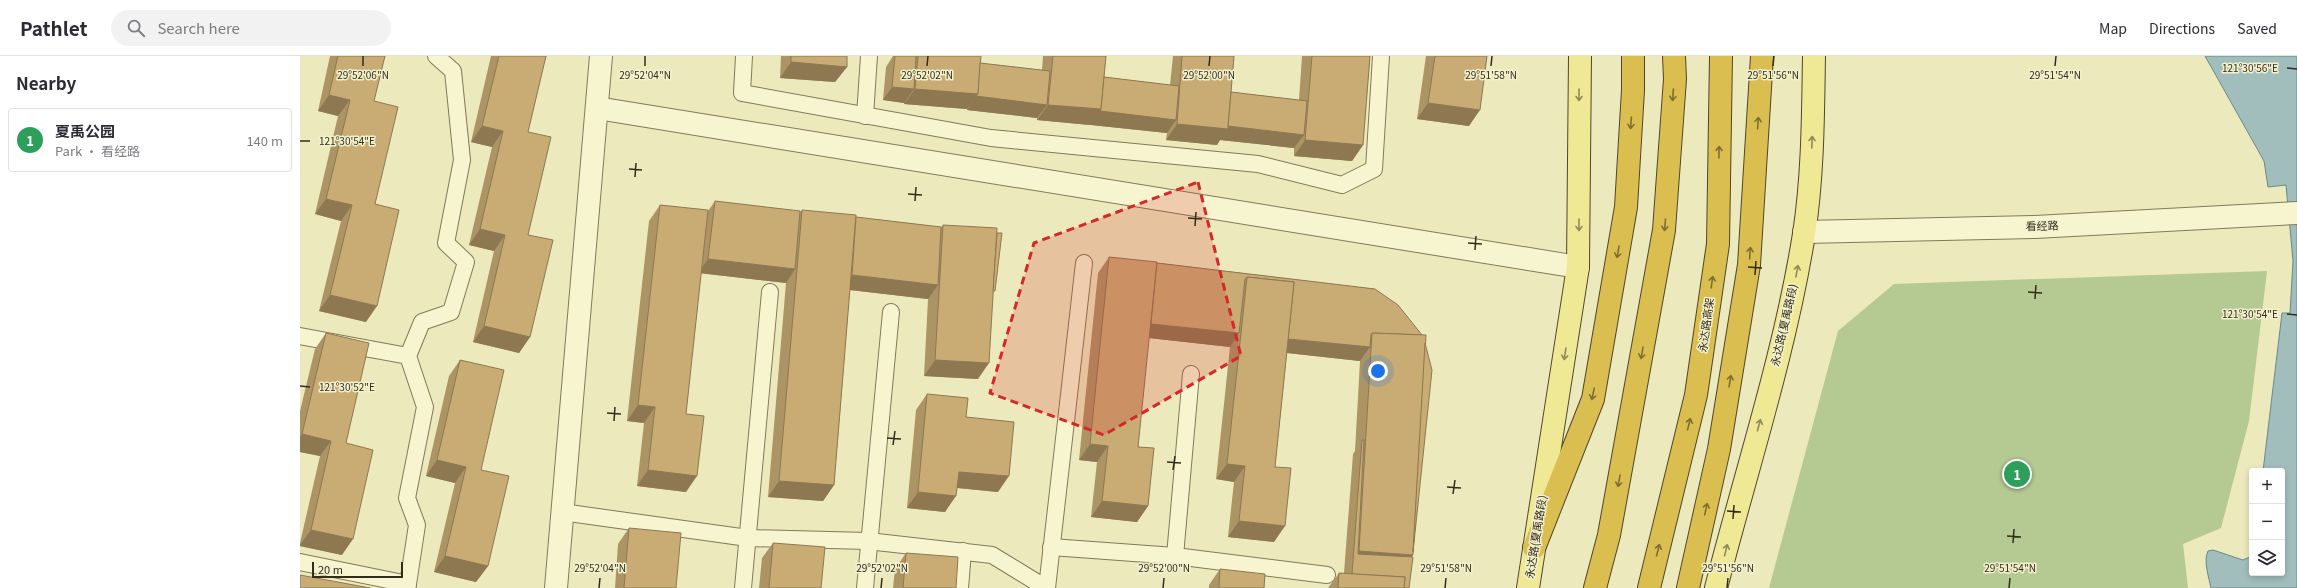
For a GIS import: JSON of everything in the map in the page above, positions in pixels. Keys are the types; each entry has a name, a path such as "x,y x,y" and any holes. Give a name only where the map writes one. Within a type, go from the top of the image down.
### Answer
{"highway":[{"path":"1534,548 1593,399 1626,207 1634,90 1633,56"},
{"path":"1595,588 1609,535 1664,230 1675,79 1674,56"},
{"name":"永达路高架","path":"1649,588 1696,395 1718,244 1721,56"},
{"path":"1688,588 1719,449 1749,265 1762,56"}],"main road":[{"name":"永达路(夏禹路段)","path":"1528,588 1578,267 1580,56"},
{"name":"永达路(夏禹路段)","path":"1716,588 1776,363 1797,274 1804,232 1812,150 1814,56"}],"street":[{"path":"556,588 601,56"},
{"path":"597,108 1578,267"},
{"name":"看经路","path":"1804,232 2035,227 2288,213"}],"lane":[{"path":"300,562 407,586 417,525 407,498 425,407 408,356 422,322 451,312 466,262 446,243 462,160 453,71 436,56"},
{"path":"744,56 742,93 990,138 1258,164 1342,185 1374,169 1381,56"},
{"path":"864,116 869,56"},
{"path":"562,512 748,538 868,541 992,555 1046,588 1084,263"},
{"path":"743,588 770,292"},
{"path":"865,588 868,541 890,312"},
{"path":"300,336 408,356"},
{"path":"1175,556 1191,374"},
{"path":"1051,547 1175,556 1327,575"},
{"path":"960,588 962,551"}],"highlighted area":[{"path":"1198,182 1241,356 1104,435 990,393 1034,243"}],"green space":[{"path":"2267,271 2249,421 2221,528 2183,544 2188,588 1769,588 1838,331 1894,284"}],"water":[{"path":"2205,56 2297,56 2297,588 2211,588 2206,559 2208,551 2213,550 2243,560 2249,557 2249,576 2285,576 2285,468 2263,468 2282,313 2290,313 2293,261 2286,185 2268,187 2264,161"}],"building":[{"path":"338,56 385,56 374,101 398,107 375,204 399,210 377,306 330,295 352,205 326,199 350,100 329,95"},
{"path":"499,56 546,56 528,132 551,137 528,235 553,240 530,337 484,326 505,235 480,229 503,131 482,126"},
{"path":"791,56 847,56 847,67 791,62"},
{"path":"895,56 916,56 914,89 892,87"},
{"path":"918,56 981,56 978,94 915,89"},
{"path":"1053,56 1106,56 1101,109 1048,105"},
{"path":"1182,56 1234,56 1228,129 1177,124"},
{"path":"1312,56 1370,56 1363,145 1305,140"},
{"path":"1435,56 1487,56 1480,110 1428,103"},
{"path":"980,63 1050,71 1047,105 976,96 978,94"},
{"path":"1104,77 1179,86 1176,120 1100,111"},
{"path":"1231,92 1307,101 1304,135 1228,126"},
{"path":"715,201 800,211 795,269 708,259"},
{"path":"660,205 708,210 686,414 704,416 697,476 648,470 655,407 638,405"},
{"path":"802,210 856,215 834,485 779,481"},
{"path":"856,217 941,227 938,285 852,275"},
{"path":"943,225 997,228 989,363 935,360"},
{"path":"997,233 1002,233 995,291 993,291"},
{"path":"1109,257 1157,262 1138,447 1154,448 1148,506 1102,501 1108,446 1090,444"},
{"path":"1157,263 1375,289 1398,305 1422,335 1372,333 1370,347 1288,339 1294,282 1247,277 1245,279 1239,333 1151,324"},
{"path":"1247,277 1294,282 1275,467 1291,468 1285,526 1239,521 1245,466 1227,464"},
{"path":"326,333 369,343 346,443 373,450 353,539 311,530 331,441 302,434"},
{"path":"1372,333 1426,335 1413,555 1359,551"},
{"path":"1425,343 1432,370 1413,552"},
{"path":"460,360 504,370 481,470 509,476 488,566 445,556 466,467 437,460"},
{"path":"927,394 968,398 966,417 1014,422 1009,476 959,472 956,496 918,492"},
{"path":"1362,440 1364,440 1358,554 1413,557 1409,588 1404,588 1405,577 1352,574"},
{"path":"629,528 681,533 676,588 624,588"},
{"path":"773,543 825,547 821,588 769,588"},
{"path":"906,553 958,557 956,588 903,588"},
{"path":"1220,569 1265,574 1264,588 1219,588"},
{"path":"1339,573 1405,577 1404,588 1338,588"},
{"path":"300,575 370,588 300,588"}],"place":[{"name":"夏禹公园","path":"2017,474"}]}
